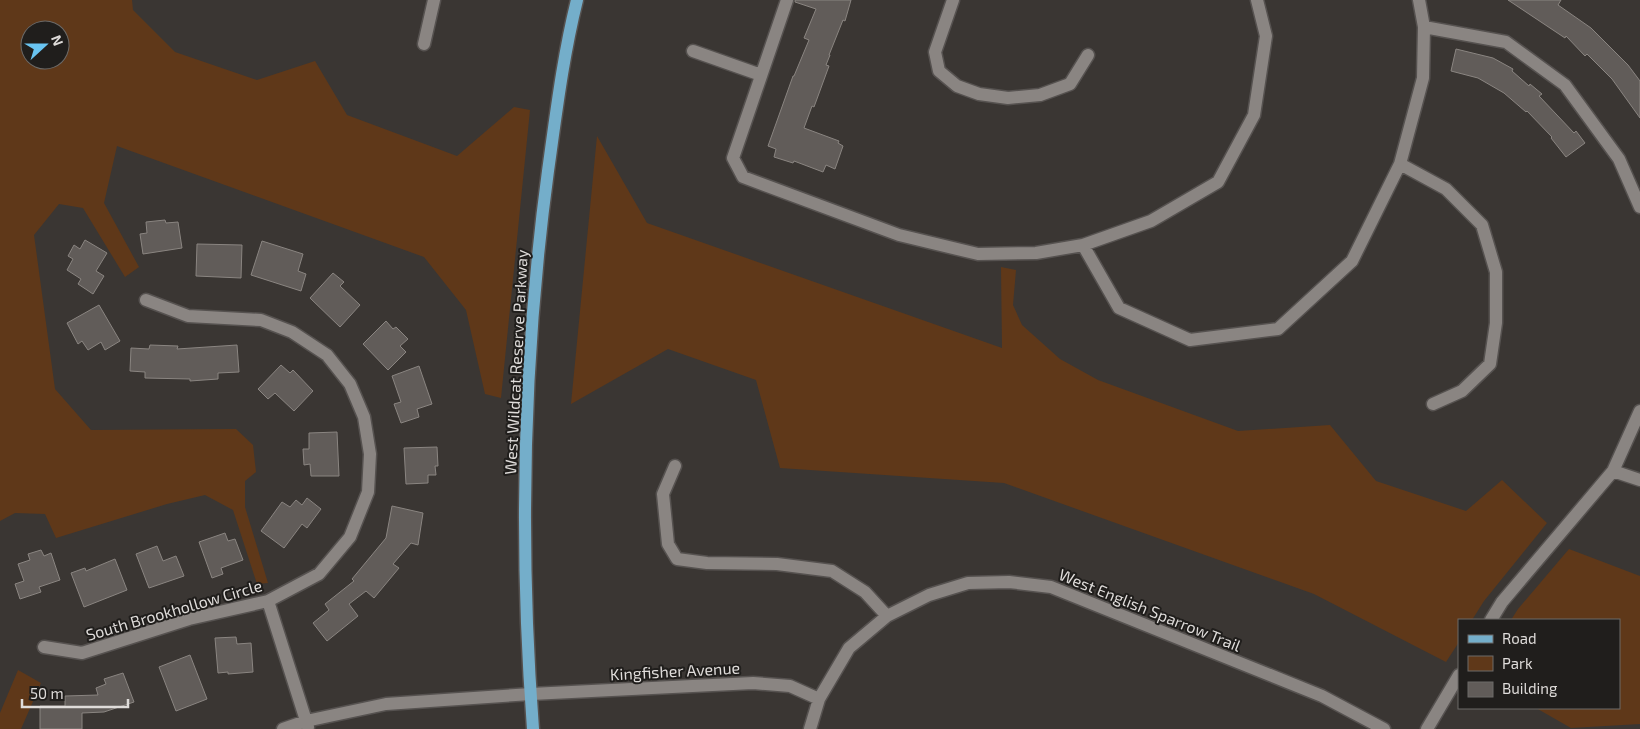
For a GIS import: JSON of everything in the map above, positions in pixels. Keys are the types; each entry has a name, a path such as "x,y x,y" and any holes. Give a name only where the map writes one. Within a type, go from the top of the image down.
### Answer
{"main road":[{"name":"West Wildcat Reserve Parkway","path":"534,729 527,627 525,536 531,328 538,250 552,140 577,0"}],"street":[{"path":"424,44 434,0"},
{"path":"788,0 733,158 743,177 899,235 978,254 1036,253 1083,245 1151,221 1218,182 1254,116 1266,36 1256,0"},
{"path":"953,0 935,52 939,71 957,86 979,94 1008,98 1040,95 1070,84 1088,55"},
{"path":"1083,245 1119,308 1190,340 1278,329 1352,261 1400,164 1423,78 1424,27 1419,0"},
{"path":"1424,27 1506,42 1565,84 1619,159 1640,207"},
{"path":"693,51 761,75"},
{"path":"1400,164 1446,190 1482,225 1496,272 1496,323 1490,364 1462,391 1433,404"},
{"name":"South Brookhollow Circle","path":"44,647 82,653 189,619 268,601 319,574 350,537 368,492 370,454 364,417 350,384 327,355 292,332 261,320 188,316 146,300"},
{"path":"1492,619 1502,602 1613,471 1640,411"},
{"path":"675,466 663,494 668,544 677,559 707,563 777,564 832,571 865,592 888,616"},
{"path":"1613,471 1640,480"},
{"name":"West English Sparrow Trail","path":"810,729 818,699 849,648 888,616 929,595 968,583 1009,582 1051,587 1322,696 1384,729"},
{"path":"268,601 308,725"},
{"path":"1427,729 1458,677"},
{"name":"Kingfisher Avenue","path":"283,729 308,725 386,704 531,694 753,683 790,686 818,699"}],"green space":[{"path":"0,0 132,0 133,10 175,52 257,80 315,61 347,115 457,156 514,107 530,110 501,398 485,394 466,310 424,257 117,146 104,203 139,267 125,277 83,208 59,204 34,235 55,389 91,430 236,429 253,445 256,472 245,481 245,507 268,583 257,584 233,510 205,495 167,504 56,538 45,514 15,513 0,521"},
{"path":"597,136 647,223 1002,348 1001,267 1016,270 1013,305 1022,325 1060,359 1098,380 1238,431 1330,425 1376,481 1466,511 1502,480 1547,523 1484,601 1473,619 1458,619 1458,644 1446,662 1314,594 1004,483 780,468 756,380 668,349 571,404"},
{"path":"1569,549 1640,576 1640,724 1571,728 1538,709 1620,709 1620,619 1512,619"},
{"path":"18,670 41,683 21,729 0,729 0,713"}],"building":[{"path":"795,0 851,0 845,21 843,20 829,55 826,65 829,66 814,107 812,106 804,128 839,141 838,143 843,146 835,169 826,165 823,172 794,161 793,163 774,157 776,149 768,146 793,76 809,40 804,38 816,9 795,2"},
{"path":"1508,0 1561,0 1558,5 1591,28 1628,65 1640,81 1640,118 1612,79 1587,54 1585,56 1566,36 1565,38"},
{"path":"1456,49 1493,58 1513,69 1512,71 1529,86 1530,84 1542,94 1539,96 1574,133 1576,131 1585,143 1566,157 1552,137 1527,111 1504,93 1478,78 1451,71"},
{"path":"165,220 166,223 178,222 182,248 143,254 140,234 147,233 146,222"},
{"path":"85,240 107,253 96,271 104,276 93,294 78,284 81,279 67,270 73,259 68,256 74,245 80,249"},
{"path":"262,241 303,254 298,271 306,274 301,291 251,275"},
{"path":"197,244 242,245 241,278 196,276"},
{"path":"333,273 344,282 340,286 360,305 340,327 310,298"},
{"path":"99,305 120,341 105,350 101,342 88,350 82,341 78,344 67,323"},
{"path":"386,321 393,329 396,327 408,339 400,346 406,352 388,370 363,344"},
{"path":"150,345 178,346 177,349 237,345 239,372 218,373 218,379 190,381 190,379 145,378 145,372 130,371 131,348 149,349"},
{"path":"281,365 290,373 293,370 313,391 294,411 275,393 268,399 258,389"},
{"path":"419,366 432,404 417,409 419,417 401,423 394,404 401,402 392,376"},
{"path":"337,432 339,476 311,476 310,464 304,465 303,449 309,449 309,433"},
{"path":"437,447 438,466 435,466 436,475 428,475 428,483 406,484 404,448"},
{"path":"307,498 321,509 307,528 302,524 284,548 261,531 282,502 290,507 296,500 302,505"},
{"path":"392,506 423,513 418,545 411,543 393,564 399,568 374,598 366,591 349,604 358,616 327,641 313,623 329,610 325,604 354,581 352,579 386,538"},
{"path":"225,533 228,541 235,539 243,560 221,568 223,574 212,578 199,542"},
{"path":"157,546 163,561 176,556 184,576 149,588 136,554"},
{"path":"41,550 44,556 51,553 60,580 39,587 41,592 20,599 15,584 24,581 18,564 30,560 28,554"},
{"path":"115,559 127,590 84,607 71,573 85,568 86,571"},
{"path":"236,637 237,644 251,643 253,672 218,673 215,638"},
{"path":"190,655 207,699 176,711 159,667"},
{"path":"123,673 134,702 104,712 82,713 82,729 40,729 40,706 65,706 65,696 98,695 96,688 106,684 104,679"}]}
